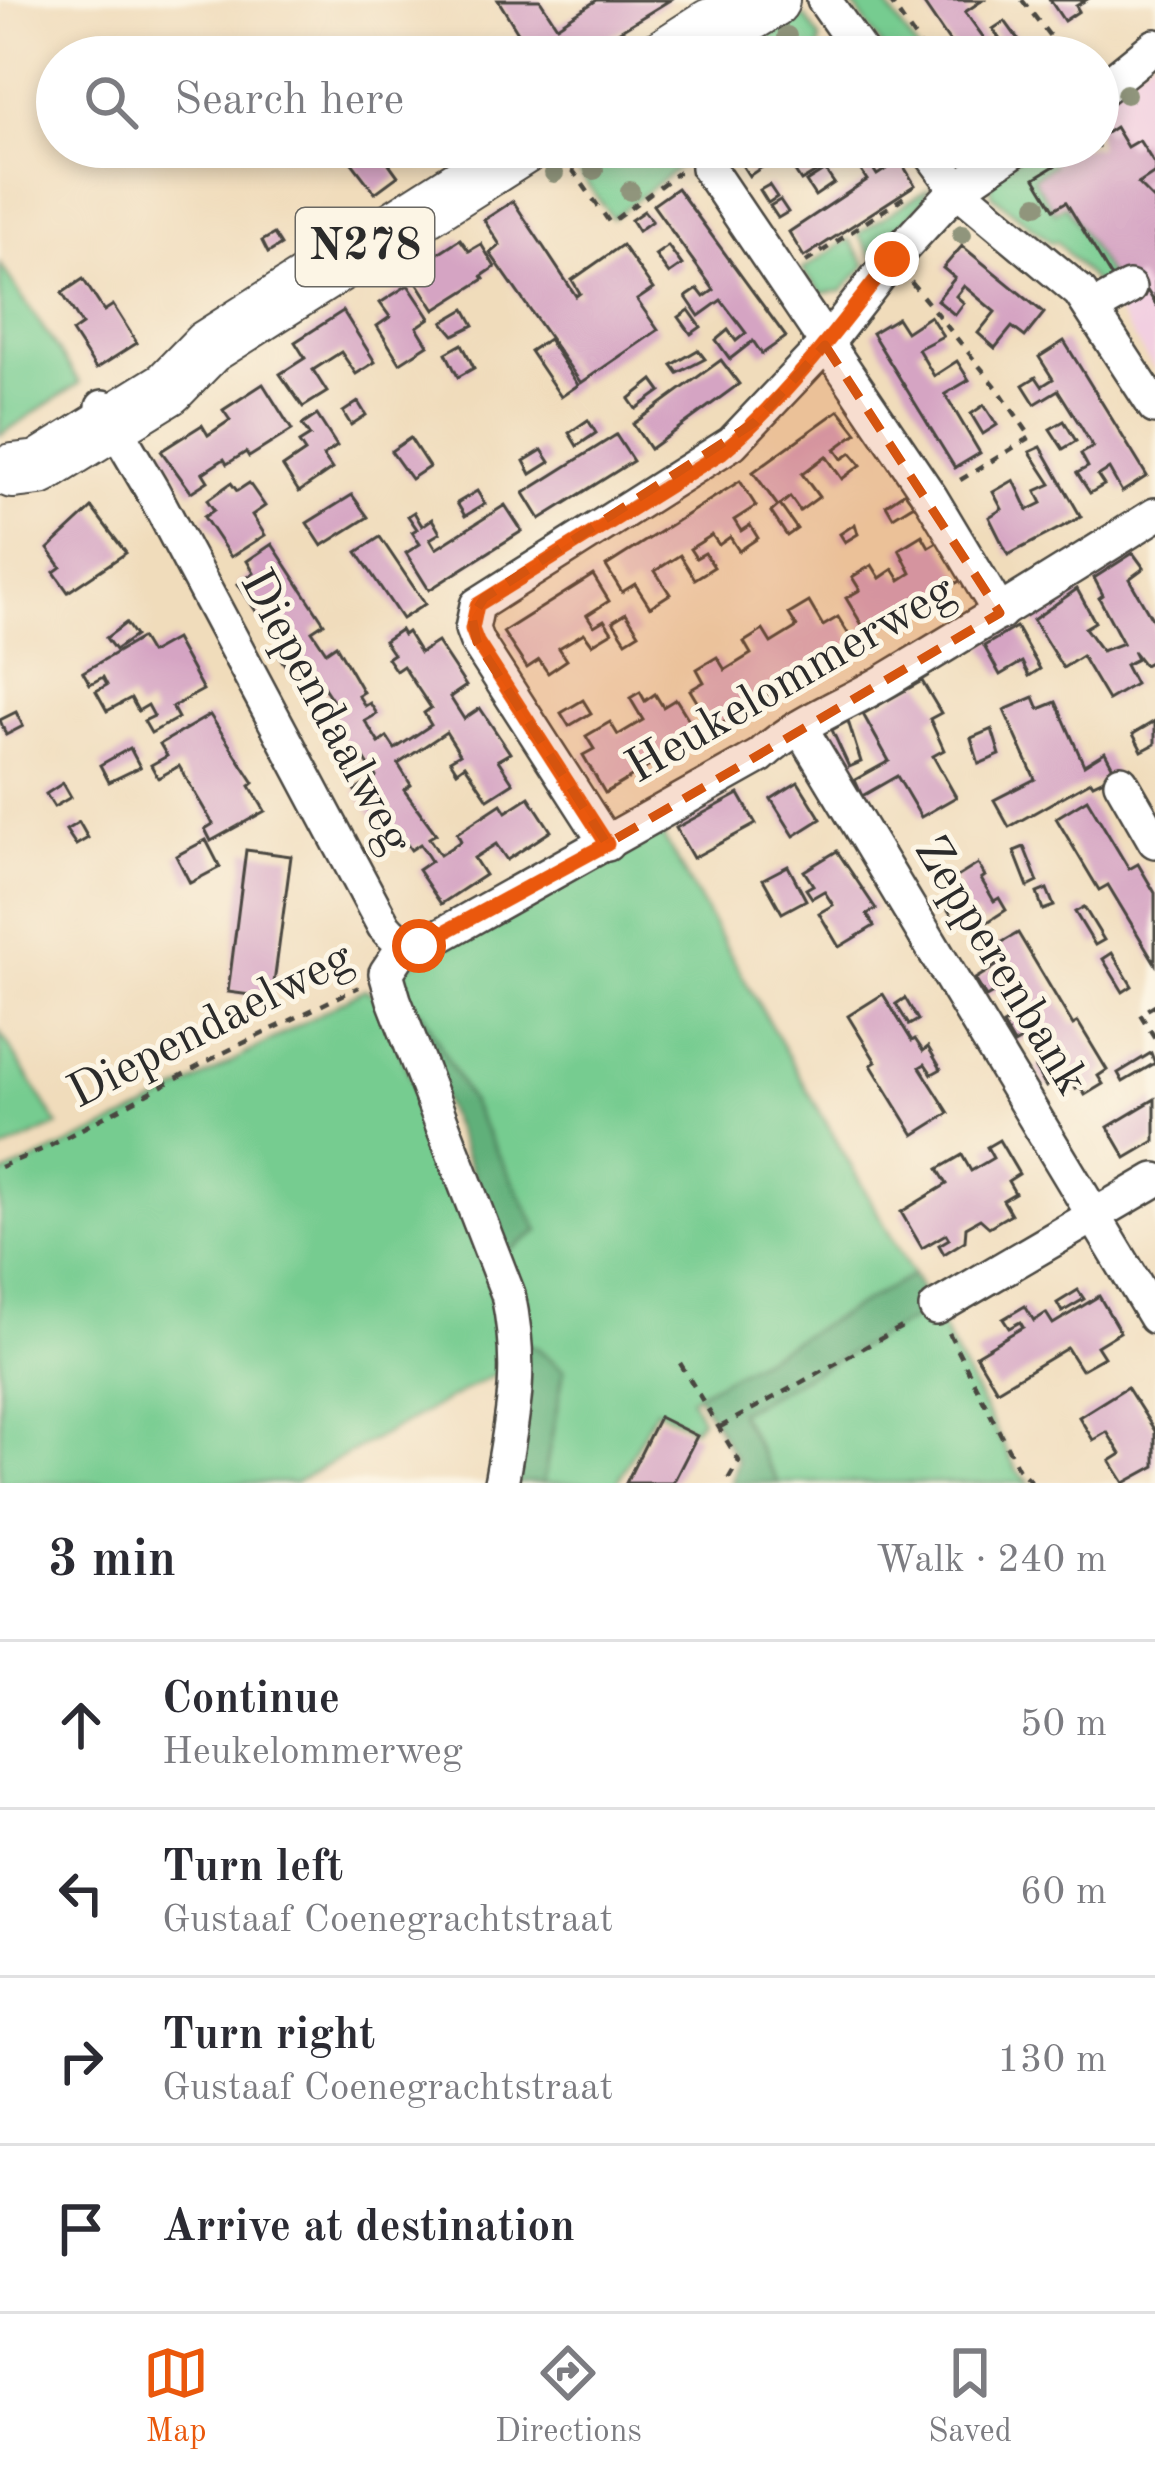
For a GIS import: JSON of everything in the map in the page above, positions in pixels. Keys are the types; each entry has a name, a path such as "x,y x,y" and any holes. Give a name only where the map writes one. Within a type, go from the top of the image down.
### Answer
{"main road":[{"path":"691,36 722,13 751,13 772,0"},
{"name":"N278","path":"6,475 39,468 106,412 168,388 208,347 514,168"}],"street":[{"path":"824,0 843,36"},
{"path":"1119,75 1155,46"},
{"path":"708,168 931,498 1000,613"},
{"path":"607,844 477,642 472,629 477,605 721,453 755,422 825,345 892,259 942,169 1059,271 1094,308 1155,407"},
{"path":"1094,308 1129,288"},
{"name":"Diependaalweg","path":"106,412 384,926 406,943"},
{"name":"Heukelommerweg","path":"406,943 429,942 607,844 1000,613 1155,514"},
{"name":"Zepperenbank","path":"800,727 1155,1317"},
{"path":"1121,782 1155,841"},
{"path":"406,943 386,973 508,1294 518,1379 501,1483"},
{"path":"936,1308 1155,1180"}],"path":[{"path":"889,0 914,36"},
{"path":"1022,0 1050,36"},
{"path":"559,168 610,223 684,168"},
{"path":"781,278 942,169"},
{"path":"892,259 998,388 1031,437 931,498"},
{"name":"Diependaelweg","path":"0,1167 48,1147 386,973"},
{"path":"1155,1005 1140,1014 1155,1039"},
{"path":"720,1427 936,1308 1019,1470 1033,1483"},
{"path":"680,1363 739,1461 726,1483"}],"highlighted area":[{"path":"825,345 1000,613 607,844 477,642 472,617 484,598 755,422"}],"shaded area":[{"path":"1155,55 1155,371 1106,295 1118,288 1084,229 1067,202 1054,209 1035,178 1050,168 1119,168 1119,83"}],"green space":[{"path":"850,0 883,0 908,36 875,36"},
{"path":"806,17 818,36 771,36"},
{"path":"576,168 678,168 612,218"},
{"path":"1004,168 1048,168 1033,178 1055,212 1066,205 1117,289 1106,295 1056,241 1052,243 992,195 990,178"},
{"path":"928,189 925,199 873,257 858,234"},
{"path":"849,239 866,265 842,291 822,293 802,270"},
{"path":"0,264 80,383 0,435"},
{"path":"657,826 913,1275 691,1398 701,1419 693,1429 656,1409 617,1483 543,1483 564,1370 524,1345 505,1253 539,1231 407,1011 403,969"},
{"path":"365,989 380,1000 500,1304 510,1366 294,1483 0,1483 0,1176 142,1111"},
{"path":"407,1011 422,1011 539,1231 505,1253"},
{"path":"0,1032 58,1125 0,1152"},
{"path":"913,1275 932,1309 738,1412 778,1483 731,1483 737,1461 697,1394"},
{"path":"932,1309 1017,1471 1030,1483 778,1483 738,1412"},
{"path":"524,1345 536,1347 564,1370 543,1483 511,1483"}],"building":[{"path":"498,0 540,0 557,26 597,0 670,0 611,36 520,36"},
{"path":"921,0 983,0 965,12 982,36 946,36"},
{"path":"1050,0 1086,0 1064,21"},
{"path":"1005,21 1016,36 998,36 993,29"},
{"path":"1119,134 1127,147 1139,140 1155,165 1155,173 1138,184 1155,201 1155,303 1138,276 1118,288 1066,202 1054,209 1035,178 1051,168 1119,168"},
{"path":"356,168 392,168 398,176 375,193"},
{"path":"793,168 821,169 801,181"},
{"path":"859,168 872,168 877,175 888,168 905,168 915,185 804,257 789,232 867,180"},
{"path":"825,170 834,183 815,196 806,182"},
{"path":"769,185 777,197 768,203 760,190"},
{"path":"677,188 786,337 762,354 753,341 730,359 716,340 728,330 736,341 746,333 721,300 699,316 686,297 698,289 704,297 714,290 653,205"},
{"path":"780,200 788,212 778,218 770,206"},
{"path":"513,201 576,296 580,293 572,280 622,245 653,289 637,300 658,330 581,383 490,253 500,245 484,220"},
{"path":"644,211 652,221 638,231 631,220"},
{"path":"274,234 281,245 268,253 262,241"},
{"path":"460,239 469,251 481,244 495,267 435,310 410,271"},
{"path":"668,246 682,265 669,274 655,255"},
{"path":"962,246 1044,313 1025,337 1012,327 995,348 978,333 995,312 964,286 956,296 964,303 955,315 937,300 955,278 943,268"},
{"path":"83,279 104,311 113,305 137,343 96,369 72,332 82,325 62,293"},
{"path":"408,285 430,318 417,327 428,345 400,363 377,326 390,317 380,303"},
{"path":"465,309 474,325 454,335 443,322"},
{"path":"689,310 701,327 691,334 679,317"},
{"path":"343,311 375,362 356,374 341,352 313,370 327,392 303,407 280,374 305,358 295,342"},
{"path":"930,316 943,336 918,349 934,376 957,361 969,380 945,394 980,453 955,468 872,333 897,318 906,332"},
{"path":"548,339 578,385 561,397 530,351"},
{"path":"1064,341 1147,476 1122,492 1109,469 1098,476 1104,485 1090,493 1077,473 1088,467 1081,454 1093,447 1080,425 1058,390 1035,404 1023,385 1036,377 1042,386 1053,379 1039,357"},
{"path":"462,344 474,368 458,377 446,353"},
{"path":"698,350 705,359 678,373 672,365"},
{"path":"721,360 739,384 650,449 633,424"},
{"path":"653,380 661,391 636,409 629,399"},
{"path":"263,384 292,430 249,457 246,452 227,464 224,459 203,473 208,481 191,492 161,451 202,425 208,435 230,420 223,410"},
{"path":"358,402 366,415 351,425 343,412"},
{"path":"984,405 997,425 983,434 971,414"},
{"path":"839,410 857,433 835,449 842,459 851,453 861,465 842,479 826,456 802,474 819,497 800,511 790,497 780,505 797,529 787,536 771,512 778,506 753,472"},
{"path":"317,415 337,446 323,456 332,469 299,492 283,467 305,452 299,443 310,436 302,425"},
{"path":"588,420 596,433 577,446 569,433"},
{"path":"1064,421 1076,441 1063,449 1050,429"},
{"path":"616,435 633,461 540,519 524,493"},
{"path":"410,438 429,467 411,479 391,451"},
{"path":"1041,447 1081,517 1008,555 989,517 1002,509 993,492 1014,480 1028,510 1042,503 1036,491 1051,484 1030,452"},
{"path":"542,450 550,462 531,474 524,461"},
{"path":"740,481 756,506 734,520 741,531 750,525 758,538 739,551 730,537 719,545 712,535 690,549 696,558 705,553 714,567 695,579 680,555 655,571 670,594 650,607 635,584 622,592 606,566"},
{"path":"231,483 237,491 249,483 265,506 252,515 265,535 231,557 204,517 214,510 207,500"},
{"path":"477,491 485,504 465,516 457,503"},
{"path":"905,492 914,504 893,517 886,505"},
{"path":"352,495 368,517 322,546 307,523"},
{"path":"505,505 522,531 429,590 406,553 420,544 408,516 414,512 422,526 432,519 440,533 430,539 436,549"},
{"path":"92,508 126,553 68,592 54,572 61,567 48,549"},
{"path":"855,524 858,534 845,542 840,534"},
{"path":"922,535 929,547 939,541 963,579 868,635 846,598 860,590 852,577 872,565 880,578 893,569 900,580 911,573 899,549"},
{"path":"380,537 425,604 402,619 357,552"},
{"path":"272,544 324,623 312,631 326,652 336,645 363,692 358,695 377,714 365,721 379,743 387,737 395,749 431,725 424,713 431,708 403,666 396,671 387,658 393,654 384,641 400,630 403,635 407,632 420,653 437,642 466,686 450,697 464,719 480,708 510,753 498,760 513,783 488,799 465,765 457,771 450,760 460,754 446,732 398,764 411,785 404,790 436,834 429,838 440,855 461,841 457,833 501,804 506,812 529,797 551,831 507,860 496,844 474,858 485,875 441,904 418,870 431,861 420,844 411,850 396,828 385,835 355,791 376,777 362,755 345,766 316,721 337,707 323,686 306,697 277,653 298,639 284,617 267,628 238,584 254,573 247,561"},
{"path":"1133,553 1144,568 1129,579 1155,624 1155,659 1144,665 1133,651 1137,659 1125,665 1135,684 1108,700 1082,656 1063,668 1033,620 1077,589 1095,622 1085,628 1102,651 1123,643 1094,578"},
{"path":"593,575 609,601 587,615 594,626 604,620 612,632 592,644 584,633 559,648 567,660 548,673 539,660 527,668 503,632"},
{"path":"809,602 823,626 838,617 854,643 713,728 690,690 704,682 697,669 717,657 725,670 751,654 744,642 763,630 771,643 797,627 789,614"},
{"path":"626,613 639,633 626,641 613,621"},
{"path":"126,623 135,636 115,650 106,638"},
{"path":"1016,627 1040,669 1029,676 1022,662 1000,675 984,646"},
{"path":"141,638 150,653 175,639 203,690 172,707 178,718 151,733 144,721 154,716 148,705 138,711 131,698 107,711 96,691 107,685 103,677 90,684 83,672"},
{"path":"922,681 941,713 930,719 944,750 933,756 956,797 921,817 897,776 862,796 855,780 889,761 863,714"},
{"path":"640,692 645,701 655,694 663,707 676,699 699,736 605,793 583,755 594,749 586,736 610,722 618,735 643,720 630,698"},
{"path":"1034,697 1039,709 1056,702 1084,765 1105,752 1116,773 1091,781 1009,827 994,800 1035,779 1004,710"},
{"path":"583,700 591,713 569,726 561,713"},
{"path":"16,712 23,726 6,735 0,720"},
{"path":"210,715 254,783 250,786 265,811 211,841 205,829 213,824 179,766 158,778 151,765 167,756 160,744"},
{"path":"848,721 861,762 849,767 832,730"},
{"path":"1155,721 1155,744 1142,751 1133,734"},
{"path":"992,729 1000,755 979,764 971,738"},
{"path":"130,748 140,767 109,782 100,765"},
{"path":"798,782 821,819 794,836 771,799"},
{"path":"63,783 71,797 54,807 46,794"},
{"path":"739,794 756,824 693,858 676,828"},
{"path":"1087,799 1129,869 1138,864 1155,893 1155,963 1108,885 1099,890 1056,818"},
{"path":"79,822 88,838 76,845 66,830"},
{"path":"206,840 220,867 190,883 176,856"},
{"path":"1024,847 1038,882 1028,887 1014,851"},
{"path":"246,850 291,856 272,998 228,992"},
{"path":"837,851 876,909 867,914 874,926 839,947 819,913 833,905 824,891 812,898 806,889 813,885 804,871"},
{"path":"978,864 994,901 999,898 1006,910 983,925 976,914 955,921 945,905 948,897 961,890 954,879"},
{"path":"788,866 806,900 782,913 763,879"},
{"path":"1047,889 1054,906 1043,910 1037,893"},
{"path":"1084,907 1104,940 1095,945 1075,912"},
{"path":"1018,933 1073,1025 1078,1022 1107,1070 1098,1076 1103,1084 1085,1095 1067,1074 1046,1087 1035,1068 1056,1056 1049,1044 1044,1046 1035,1032 1014,1044 1003,1025 1024,1013 1007,985 986,997 975,979 996,966 987,951"},
{"path":"1112,953 1132,986 1123,992 1103,959"},
{"path":"883,994 912,1041 923,1051 928,1047 941,1069 932,1074 925,1064 920,1067 949,1113 914,1135 871,1065 876,1062 848,1016"},
{"path":"905,998 918,1020 909,1025 896,1004"},
{"path":"1151,1053 1155,1063 1123,1082 1118,1073"},
{"path":"1155,1099 1155,1141 1126,1158 1108,1127"},
{"path":"999,1140 1019,1174 1008,1181 1015,1193 1003,1200 1011,1214 989,1227 980,1219 966,1227 965,1241 944,1254 939,1245 949,1239 946,1234 922,1248 901,1212 947,1184 938,1169 962,1155 971,1171 993,1158 987,1147"},
{"path":"1078,1290 1084,1299 1062,1312 1057,1303"},
{"path":"1099,1296 1120,1332 1097,1346 1104,1357 1081,1370 1067,1348 997,1390 976,1355 1023,1327 1020,1322 1009,1328 1003,1319 1025,1306 1034,1321 1046,1313 1053,1324"},
{"path":"1127,1387 1155,1431 1155,1466 1124,1483 1110,1461 1121,1454 1107,1432 1093,1440 1079,1417"},
{"path":"659,1417 697,1436 673,1483 626,1483"}],"route":[{"path":"419,946 607,844 477,642 472,629 477,605 721,453 825,345 892,259"}]}
